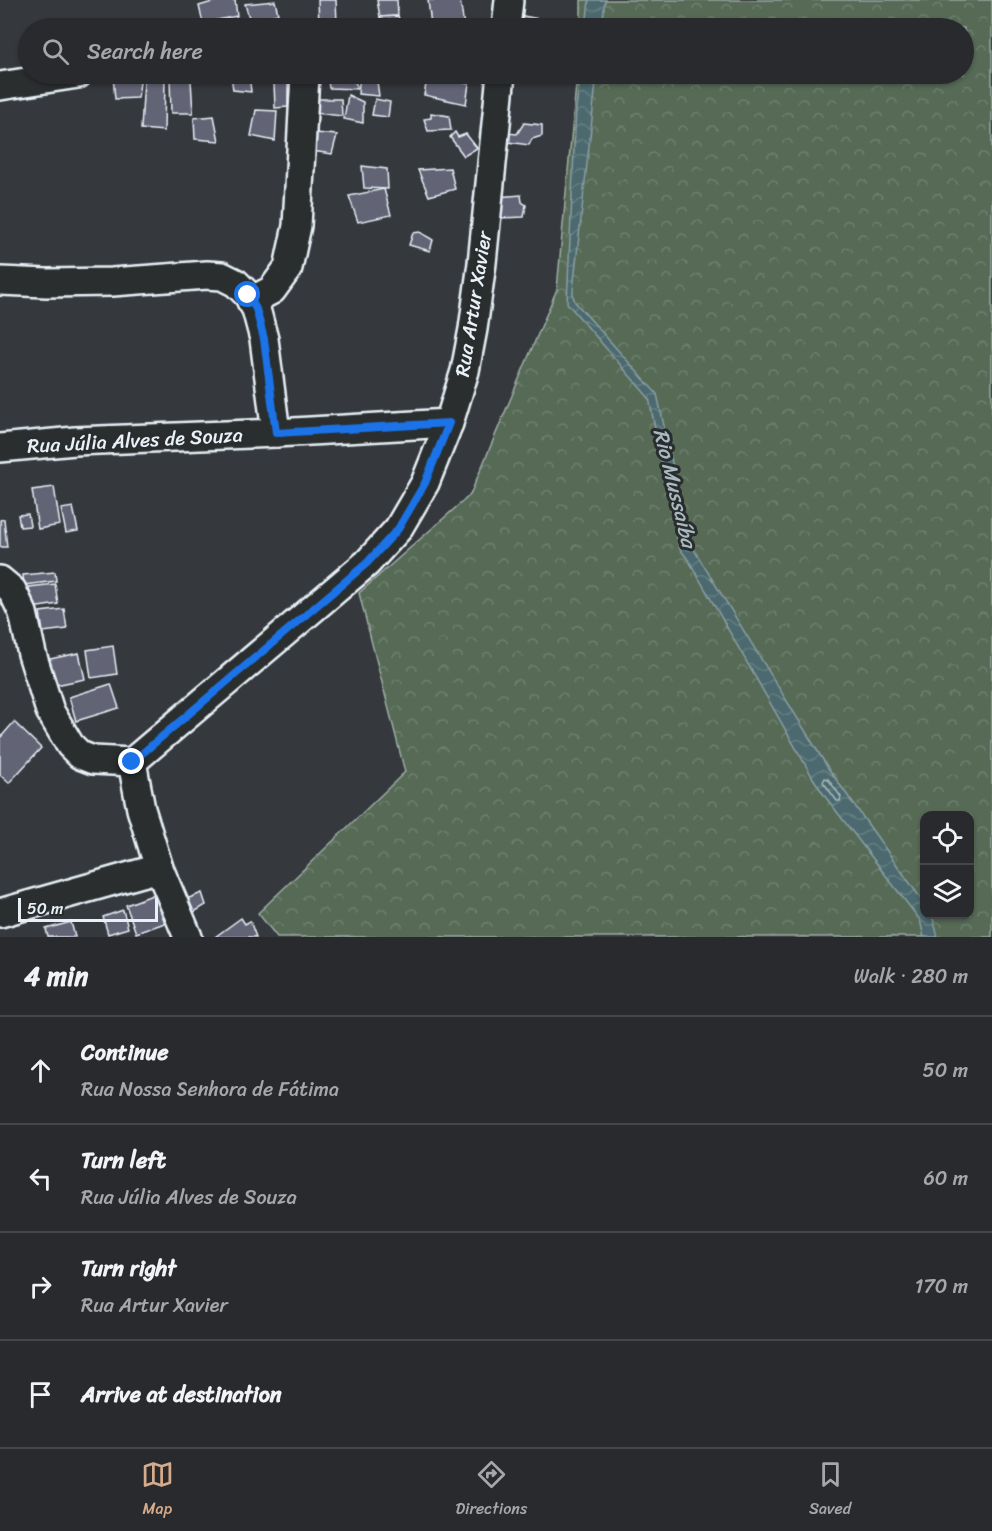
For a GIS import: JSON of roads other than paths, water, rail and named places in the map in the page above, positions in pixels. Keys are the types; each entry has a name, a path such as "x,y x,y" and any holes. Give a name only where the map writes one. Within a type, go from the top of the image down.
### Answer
{"street":[{"path":"507,18 509,0"},
{"path":"0,86 18,83"},
{"path":"251,300 272,290 288,268 297,226 304,84"},
{"name":"Rua Artur Xavier","path":"132,762 367,563 398,529 425,483 449,423 465,371 473,330 500,84"},
{"path":"0,281 112,282 207,275 222,276 236,283 256,309 264,339 276,433"},
{"name":"Rua Júlia Alves de Souza","path":"0,448 97,440 449,423"},
{"path":"0,580 12,590 23,613 32,654 50,711 70,745 80,755 93,760 132,762 141,809 159,868 188,937"},
{"path":"0,913 159,868"}],"water":[{"path":"589,0 605,0 603,18 587,18"},
{"name":"Rio Mussaíba","path":"580,84 596,84 573,290 575,302 657,394 688,535 696,553 828,768 920,897 920,919 933,919 938,937 924,937 920,920 813,778 680,549 649,398 567,303 576,108"}]}
